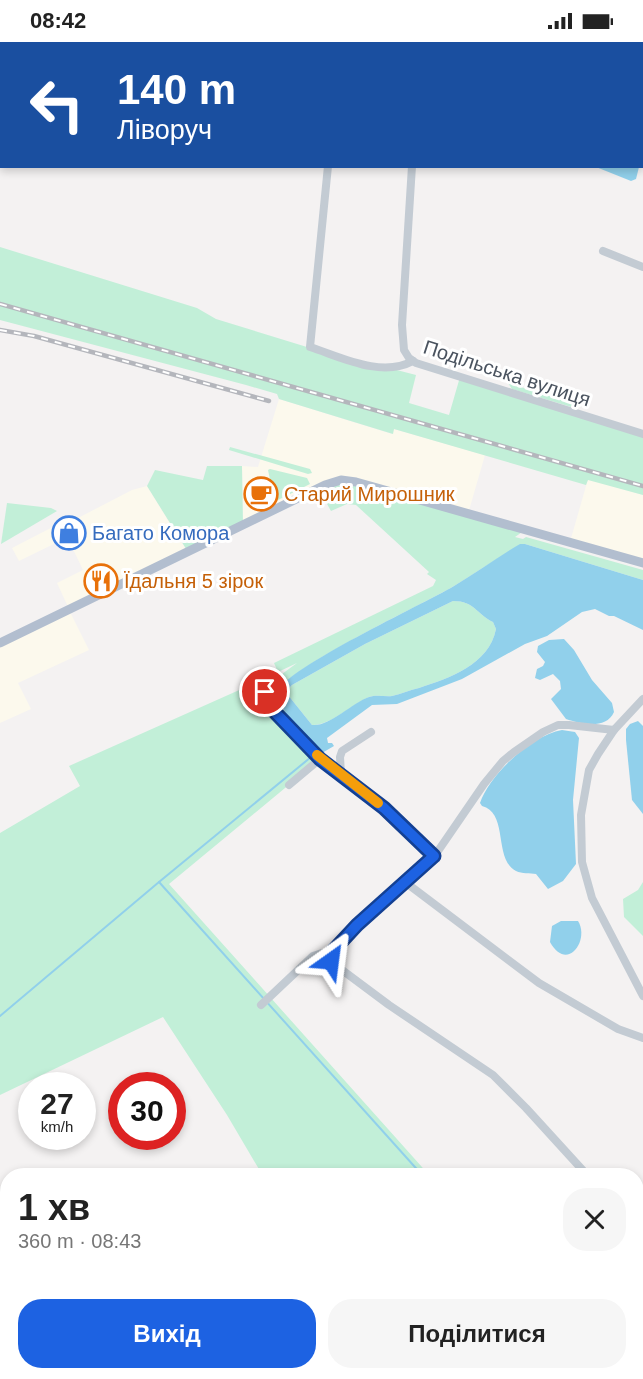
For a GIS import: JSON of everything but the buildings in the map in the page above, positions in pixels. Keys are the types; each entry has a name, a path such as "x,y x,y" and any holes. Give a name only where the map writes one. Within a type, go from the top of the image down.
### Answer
{"main road":[{"path":"0,643 339,480 356,482 643,563"}],"street":[{"path":"328,168 310,348 374,366 396,367 413,361"},
{"name":"Подільська вулиця","path":"412,168 402,340 405,352 413,361 643,434"},
{"path":"603,251 643,267"},
{"path":"267,685 265,692 267,703 320,759 384,808 434,856"},
{"path":"643,699 614,730 593,762 587,778 581,815 582,862 592,898 643,996"},
{"path":"580,1168 493,1075 389,1005 336,966 330,958 331,953 357,925 434,856 493,773 525,743 550,728 563,724 614,730"},
{"path":"342,774 340,757 342,752 371,732"},
{"path":"289,785 320,759"},
{"path":"405,882 539,983 618,1029 643,1038"},
{"path":"265,1001 313,957 322,953 331,953"}],"shaded area":[{"path":"279,399 392,434 394,429 485,455 468,514 347,480 243,525 242,466 258,467"},
{"path":"588,479 643,495 643,563 570,542"},
{"path":"147,486 188,552 69,610 89,650 18,683 31,709 0,723 0,643 69,609 57,583 83,570 71,545 68,546 64,539 19,561 12,548 76,515 78,518 132,490"}],"green space":[{"path":"0,247 197,308 216,319 359,363 416,375 409,403 449,415 460,377 643,435 643,495 588,480 586,485 394,429 393,434 279,399 277,394 246,385 0,320"},
{"path":"508,383 575,404 571,407 512,389"},
{"path":"230,447 310,469 312,473 308,474 229,450"},
{"path":"207,466 242,466 243,525 188,552 147,486 155,470 203,480"},
{"path":"268,470 307,478 310,484 270,504 269,496 273,494"},
{"path":"336,481 525,530 515,537 523,539 526,537 643,570 643,580 521,544 454,586 327,654 302,670 284,684 276,695 297,725 322,753 320,759 169,884 423,1168 258,1168 227,1115 163,1017 48,1072 18,1072 18,1086 0,1095 0,833 80,786 69,766 246,687 252,692 267,685 297,663 278,672 274,663 433,586 436,580 427,574 429,572 356,505 347,504 331,511 318,488"},
{"path":"7,503 51,508 57,511 1,544"},
{"path":"453,601 471,606 493,622 496,629 485,652 466,668 443,680 399,694 369,697 319,724 312,725 288,695 287,690 292,685 365,644"},
{"path":"643,882 643,936 624,917 623,899 638,890"}],"water":[{"path":"598,168 639,168 636,179 631,181"},
{"path":"520,544 643,580 643,630 595,609 582,612 547,636 525,644 462,679 397,704 372,705 327,738 328,743 334,746 322,753 289,718 276,693 285,682 304,668 357,637 454,586","holes":["453,601 471,606 493,622 496,629 485,652 476,661 455,674 392,696 369,697 319,725 312,725 288,695 287,690 292,685 365,644"]},
{"path":"564,639 574,650 592,680 612,703 614,712 605,721 586,724 566,719 551,699 561,689 560,681 553,674 540,680 535,678 537,669 545,662 537,652 538,646 549,640"},
{"path":"638,721 643,726 643,814 632,800 626,740 626,729 630,724"},
{"path":"562,730 575,732 579,738 573,800 576,864 563,881 548,889 536,874 518,872 509,865 495,817 480,803 493,780 514,757 538,739"},
{"path":"561,921 578,921 581,929 579,944 569,954 557,951 550,942 552,926"}],"waterway":[{"path":"0,1016 311,757"},
{"path":"159,882 416,1168"}],"railway":[{"path":"0,304 643,486"},
{"path":"0,330 34,336 269,401"}],"slow traffic":[{"path":"317,755 378,803"}],"place":[{"name":"Старий Мирошник","path":"261,494"},
{"name":"Багато Комора","path":"69,533"},
{"name":"Їдальня 5 зірок","path":"101,581"}],"route":[{"path":"265,692 270,707 320,759 384,808 434,856 351,931 331,953 331,961"}]}
